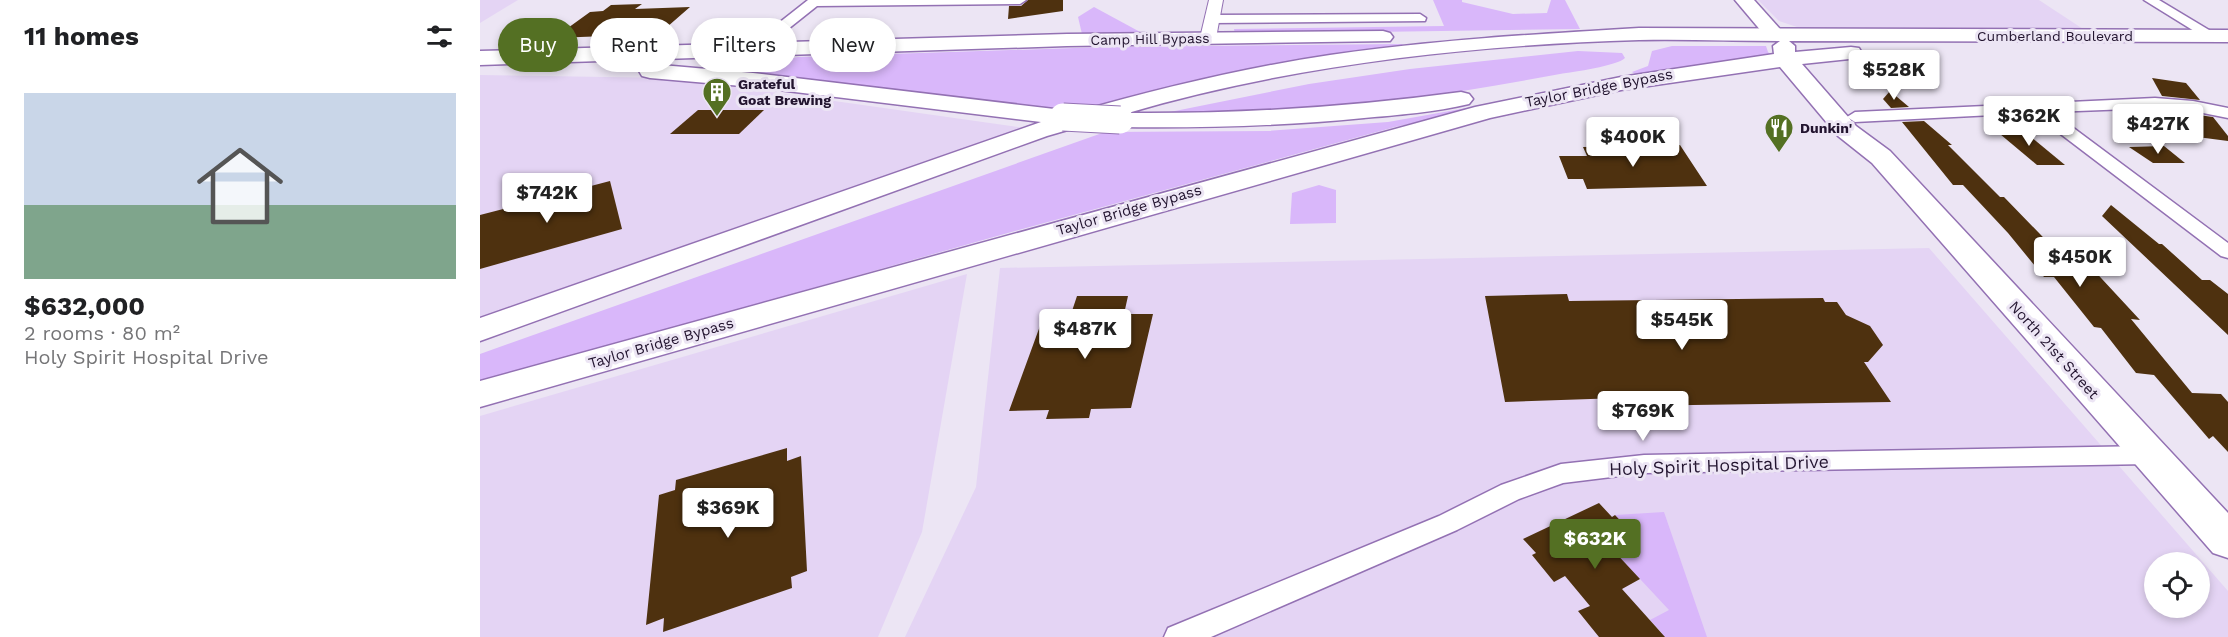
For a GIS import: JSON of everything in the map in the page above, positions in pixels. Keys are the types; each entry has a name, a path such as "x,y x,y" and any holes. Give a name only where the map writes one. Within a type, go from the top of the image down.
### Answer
{"main road":[{"name":"North 21st Street","path":"1744,0 1787,49 1868,131 1881,158"},
{"name":"Camp Hill Bypass","path":"797,49 1043,41 1210,29 1635,48"},
{"name":"Cumberland Boulevard","path":"1787,49 2016,36 2222,40"},
{"name":"Cumberland Boulevard","path":"1787,49 1966,48 2222,40"},
{"path":"480,344 1001,153 1129,112 1255,82 1374,62 1490,49 1635,48 1753,41 1787,49"},
{"path":"480,330 992,147 1080,117 1156,97 1249,76 1368,56 1485,43 1635,48"},
{"path":"1434,103 1530,82 1623,66 1635,48"},
{"name":"North 21st Street","path":"1787,49 1822,102 1847,131 1881,158 2228,541"},
{"name":"Taylor Bridge Bypass","path":"480,394 1434,124 1576,91 1688,71 1787,49"},
{"name":"Camp Hill Bypass","path":"480,58 691,52"},
{"path":"480,69 622,70 719,77 965,107 1120,120 1285,117 1434,103 1517,91 1576,91"},
{"path":"1688,71 1766,78 1795,87 1822,102"}],"street":[{"path":"794,18 815,1 1020,0"},
{"path":"1216,0 1210,29 1420,18"},
{"path":"2150,0 2222,40"},
{"path":"719,77 725,72"},
{"path":"1855,117 2155,103 2193,106 2228,113"},
{"path":"2036,108 2228,252"},
{"name":"Holy Spirit Hospital Drive","path":"1179,637 1448,523 1510,492 1561,474 1644,464 2150,455"}],"shaded area":[{"path":"480,0 518,0 480,23"},
{"path":"1433,0 1462,0 1462,2 1513,14 1547,13 1551,0 1565,0 1580,29 1235,34 1234,29 1444,26"},
{"path":"1758,0 2039,0 2083,29 1800,28 1779,21"},
{"path":"1094,7 1142,33 1082,34 1078,17"},
{"path":"1402,44 1405,46 1082,111 980,104 740,75 741,72 797,72 798,57 809,57 809,72 896,72 896,54 1104,47"},
{"path":"1672,46 1766,46 1774,58 1638,76 1632,72 1648,66 1652,51"},
{"path":"1578,51 1622,53 1625,58 1613,64 1584,70 1363,105 1264,113 1165,113 1309,84 1410,69"},
{"path":"480,75 672,78 1025,128 480,318"},
{"path":"1472,107 1474,110 1395,127 1015,231 480,382 480,354 1105,132 1268,131 1388,122"},
{"path":"1319,185 1336,190 1336,223 1290,224 1292,193"},
{"path":"1929,248 2194,552 2144,552 2144,618 2210,618 2210,570 2228,591 2228,637 905,637 976,487 1000,268"},
{"path":"967,274 922,532 878,637 480,637 480,416"},
{"path":"1664,512 1707,637 1655,637 1662,633 1650,620 1669,610 1613,550 1637,538 1615,515"}],"building":[{"path":"1028,0 1063,0 1063,11 1008,19 1009,6 1021,6"},
{"path":"642,4 635,9 690,7 677,18 590,18 590,37 578,37 578,21 590,12 603,11 611,5"},
{"path":"2152,78 2186,83 2200,100 2162,96"},
{"path":"1890,91 1909,107 1891,108 1883,99"},
{"name":"Grateful Goat Brewing","path":"698,110 764,110 739,134 670,134"},
{"path":"2170,111 2213,117 2228,136 2228,141 2182,135"},
{"path":"1924,121 1952,145 1948,145 2000,197 2004,197 2069,264 2089,265 2140,320 2131,319 2192,393 2221,394 2228,402 2228,452 2213,436 2209,439 2154,375 2136,373 2101,328 2094,327 2054,277 2044,277 2008,233 1963,185 1953,185 1902,122"},
{"path":"2020,128 2065,165 2037,165 1994,129"},
{"path":"1680,145 1707,186 1587,189 1583,179 1568,179 1559,156 1587,156 1583,147"},
{"path":"2164,146 2185,163 2153,163 2129,147"},
{"path":"610,181 622,229 480,269 480,215"},
{"path":"2111,205 2159,244 2162,244 2202,280 2210,280 2228,294 2228,335 2102,216"},
{"path":"1567,294 1569,301 1823,298 1825,302 1837,302 1846,315 1870,326 1883,345 1868,362 1864,362 1891,402 1623,406 1620,398 1505,402 1485,296"},
{"path":"1077,296 1128,296 1124,314 1153,314 1131,408 1091,409 1089,418 1046,419 1049,410 1009,411 1044,315 1071,314"},
{"path":"787,448 787,461 801,456 807,571 791,577 792,588 663,632 664,618 646,625 659,495 675,490 676,480"},
{"path":"1599,503 1612,517 1615,515 1637,538 1613,550 1640,579 1622,589 1665,637 1599,637 1578,611 1590,606 1565,576 1554,582 1532,555 1536,553 1523,539"}],"place":[{"name":"Grateful Goat Brewing","path":"717,118"},
{"name":"Dunkin'","path":"1779,154"}]}
